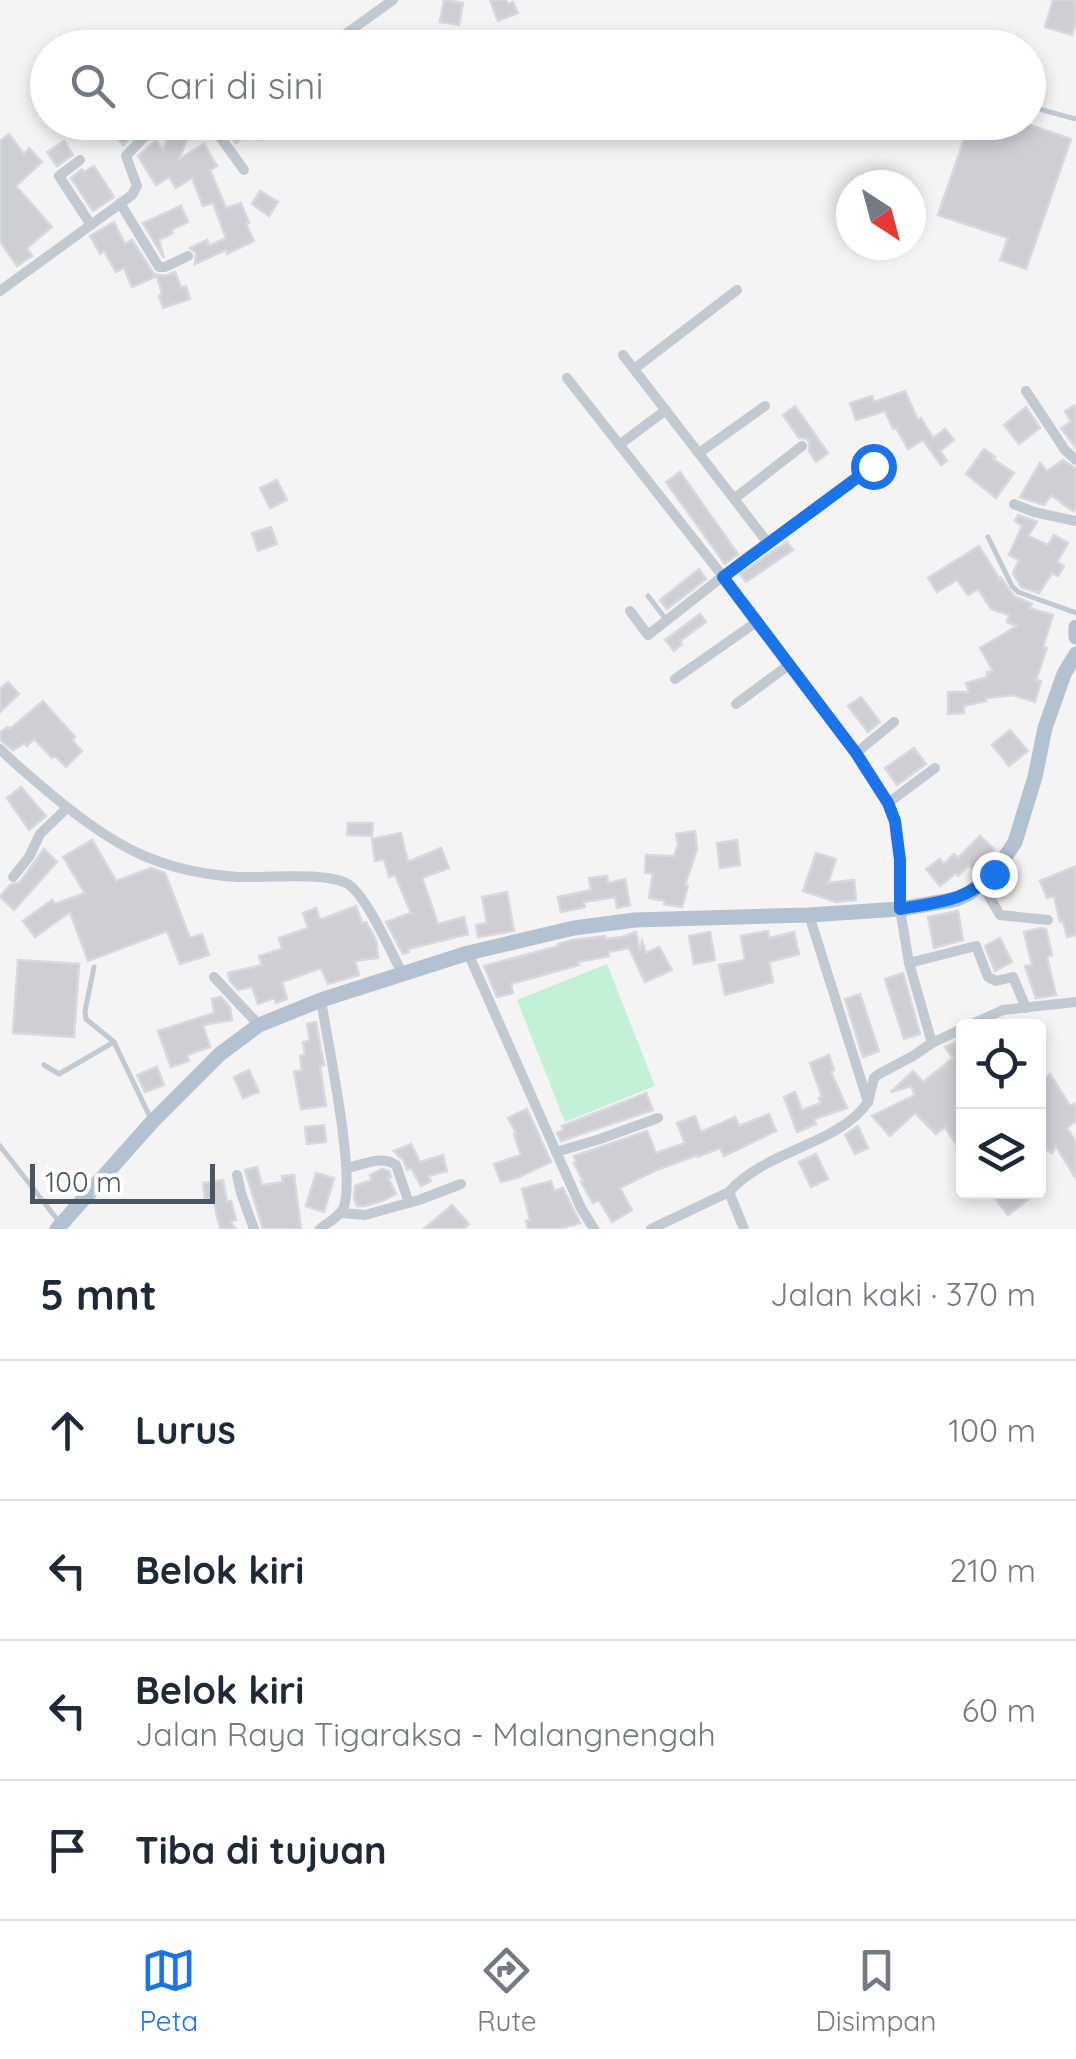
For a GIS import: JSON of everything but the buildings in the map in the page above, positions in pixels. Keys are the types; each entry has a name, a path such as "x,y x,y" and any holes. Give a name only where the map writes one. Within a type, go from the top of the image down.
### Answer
{"main road":[{"path":"1076,626 1076,636"},
{"path":"59,1227 152,1122 220,1054 259,1026 321,1000 468,953 574,928 635,920 900,909 956,899 982,884 1004,861 1015,842 1045,728 1064,674 1076,654"}],"street":[{"path":"351,30 393,0"},
{"path":"0,292 132,194 136,186 126,156 141,140"},
{"path":"226,140 244,170"},
{"path":"80,160 59,176 91,225"},
{"path":"120,203 159,267 188,256"},
{"path":"634,369 737,290"},
{"path":"624,355 768,543"},
{"path":"567,378 758,621 856,753 888,803 895,821 900,860 900,909 932,1043"},
{"path":"1026,391 1065,450 1076,460"},
{"path":"699,453 765,406"},
{"path":"619,445 666,410"},
{"path":"734,498 802,446"},
{"path":"630,610 648,635 873,466"},
{"path":"1014,504 1076,521"},
{"path":"676,679 758,621"},
{"path":"736,704 790,664"},
{"path":"856,753 894,722"},
{"path":"0,749 108,839 160,863 236,877 332,878 348,884 361,897 402,973"},
{"path":"888,803 935,768"},
{"path":"12,878 29,857 40,834 68,808"},
{"path":"982,884 1000,915 1048,920"},
{"path":"809,915 868,1102"},
{"path":"910,963 976,946 988,977 994,982 1013,977 1026,1008"},
{"path":"468,953 581,1208 594,1229"},
{"path":"214,977 259,1026"},
{"path":"320,1229 341,1213 348,1168 321,1000"},
{"path":"984,1019 1003,1010 1076,1002"},
{"path":"651,1229 729,1192 760,1166 834,1130 860,1113 878,1074 956,1032"},
{"path":"556,1152 658,1118"},
{"path":"348,1168 392,1161 409,1203"},
{"path":"237,1174 254,1229"},
{"path":"341,1213 365,1215 461,1184"},
{"path":"729,1192 744,1229"}],"lane":[{"path":"1046,111 1076,119"},
{"path":"988,537 1018,592 1076,613"},
{"path":"648,596 667,620"},
{"path":"94,967 86,1018 114,1042 152,1122"},
{"path":"44,1064 59,1074 114,1042"},
{"path":"0,1146 59,1227"}],"green space":[{"path":"607,964 655,1086 565,1122 517,1000"}],"route":[{"path":"873,466 723,577 856,753 888,803 895,821 900,860 900,909 956,899 994,874"}]}
